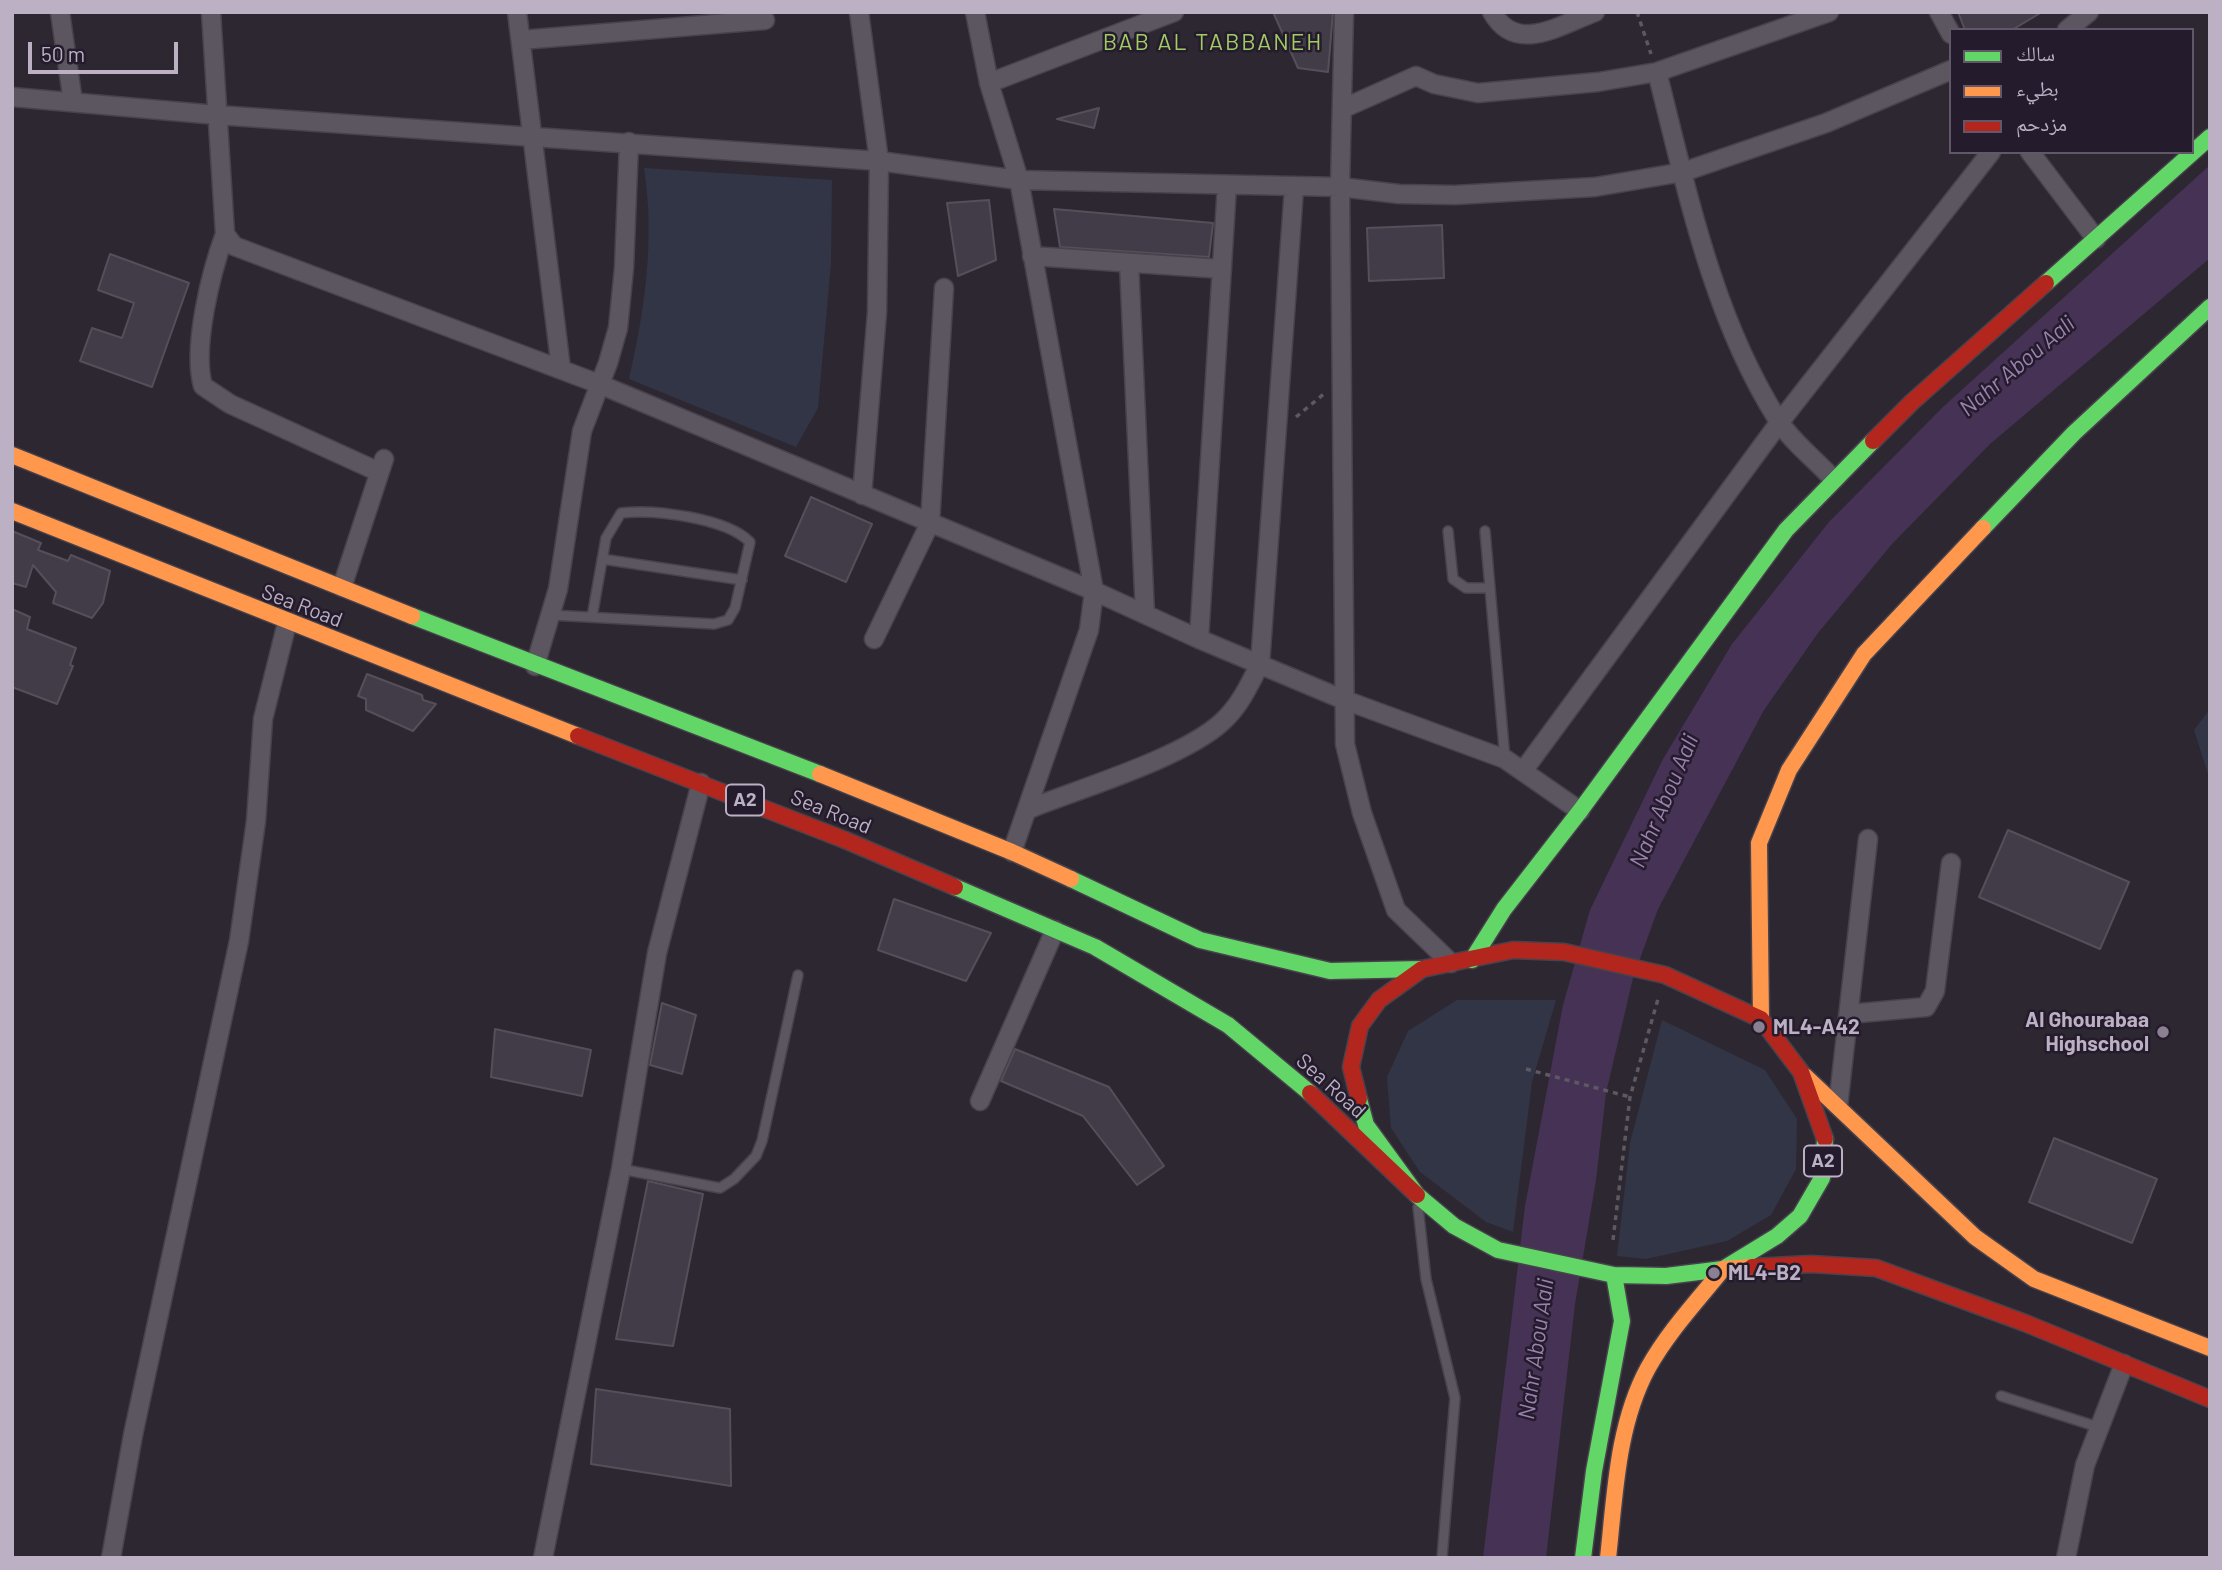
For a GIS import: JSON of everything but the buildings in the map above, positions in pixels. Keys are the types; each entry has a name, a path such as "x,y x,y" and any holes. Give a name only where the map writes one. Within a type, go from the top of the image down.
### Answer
{"main road":[{"path":"2194,151 2210,137"},
{"path":"1472,960 1504,909 1580,811 1786,530 1912,401 2191,154"},
{"path":"1761,1020 1759,843 1789,770 1864,654 2074,433 2210,307"},
{"name":"Sea Road","path":"12,455 535,666 771,755 1012,852 1200,940 1330,971 1422,969"},
{"name":"Sea Road","path":"12,511 287,623 701,783 1094,947 1228,1025 1312,1095 1417,1195"},
{"name":"A2","path":"2210,1348 2034,1279 1975,1237 1801,1072 1761,1020 1665,975 1564,952 1513,950 1422,969 1379,1000 1360,1026 1351,1068 1366,1125 1417,1195 1454,1227 1498,1250 1614,1275 1666,1276 1723,1269 1811,1264 1876,1268 2210,1399"},
{"name":"A2","path":"1723,1269 1777,1236 1800,1216 1822,1178 1825,1139 1801,1072"},
{"path":"1608,1558 1617,1476 1639,1387 1666,1340 1723,1269"},
{"path":"1583,1558 1594,1471 1622,1321 1614,1275"}],"street":[{"path":"60,12 73,102"},
{"path":"211,12 225,234 215,264 202,339 199,365 202,386 230,404 382,465 342,587"},
{"path":"517,12 561,369"},
{"path":"859,12 879,161 877,312 862,495"},
{"path":"975,12 989,82 1019,180 1094,591 1092,619 1029,809 1012,852"},
{"path":"989,82 1174,12"},
{"path":"1344,12 1340,187 1342,699 1345,744 1362,813 1387,891 1404,919 1451,963"},
{"path":"1492,12 1500,26 1512,34 1532,35 1595,12"},
{"path":"1342,109 1416,76 1478,93 1529,90 1657,72 1829,12"},
{"path":"1939,12 1949,30"},
{"path":"2069,28 2089,12"},
{"path":"521,40 765,20"},
{"path":"1657,72 1715,286 1746,361 1779,422 1833,479"},
{"path":"12,97 217,115 879,161 1019,180 1340,187 1455,195 1595,187 1683,172 1826,123 1949,72"},
{"path":"535,666 551,615 562,564 582,430 614,345 621,308 629,142"},
{"path":"1523,771 1779,422 1989,154"},
{"path":"2032,154 2096,239"},
{"path":"1199,639 1227,185"},
{"path":"1029,809 1181,749 1211,732 1236,708 1260,664 1294,188"},
{"path":"225,234 234,246 599,384 1094,591 1342,699 1505,759 1580,811"},
{"path":"1032,256 1222,269"},
{"path":"1129,263 1145,614"},
{"path":"874,639 930,523 944,288"},
{"path":"111,1558 133,1435 239,941 256,821 263,719 287,623"},
{"path":"543,1558 621,1169 657,953 701,783"},
{"path":"1838,1106 1868,839"},
{"path":"1849,1014 1926,1007 1935,991 1951,863"},
{"path":"980,1101 1055,930"},
{"path":"2066,1558 2085,1465 2124,1364"}],"lane":[{"path":"551,615 714,624 728,620 735,608 750,542 725,525 637,511 621,513 606,538 592,617"},
{"path":"1448,531 1453,579 1466,588 1490,588"},
{"path":"1485,531 1505,759"},
{"path":"602,559 742,580"},
{"path":"621,1169 720,1188 734,1179 756,1156 767,1127 798,975"},
{"path":"1417,1195 1426,1279 1455,1398 1442,1558"},
{"path":"2001,1396 2098,1427"}],"path":[{"path":"1637,12 1657,72"},
{"path":"1276,440 1305,407 1341,382"},
{"path":"1613,1240 1630,1097 1665,975"},
{"path":"1526,1069 1630,1097"}],"shaded area":[{"path":"644,168 832,180 831,263 818,408 796,447 629,379 647,274 649,221"},
{"path":"2210,709 2210,780 2194,730"},
{"path":"1457,1000 1556,1000 1532,1082 1513,1232 1486,1222 1420,1172 1391,1128 1387,1077 1408,1031"},
{"path":"1662,1020 1765,1070 1797,1119 1796,1169 1771,1215 1727,1241 1646,1259 1617,1256 1630,1143"}],"water":[{"name":"Nahr Abou Aali","path":"2210,165 2210,258 1990,444 1892,544 1818,633 1764,710 1658,909 1633,978 1606,1093 1596,1180 1575,1304 1546,1558 1483,1558 1525,1206 1563,1005 1590,910 1663,759 1732,644 1829,522 1944,406"}],"traffic: fast":[{"path":"2194,151 2210,137"},
{"path":"2046,283 2191,154"},
{"path":"1983,528 2074,433 2210,307"},
{"path":"1472,960 1504,909 1580,811 1786,530 1873,441"},
{"path":"412,616 820,774"},
{"path":"1071,879 1200,940 1330,971 1422,969"},
{"path":"955,887 1095,947 1228,1025 1310,1093"},
{"path":"1359,1099 1366,1125 1417,1195 1454,1226 1498,1250 1614,1275 1666,1276 1723,1269 1777,1236 1800,1216 1822,1178 1825,1139"},
{"path":"1583,1558 1594,1471 1622,1321 1614,1275"}],"traffic: slow":[{"path":"12,455 412,616"},
{"path":"12,511 578,736"},
{"path":"1761,1019 1759,843 1789,770 1864,654 1983,528"},
{"path":"820,774 1012,852 1071,879"},
{"path":"1805,1076 1975,1237 2034,1279 2210,1348"},
{"path":"1608,1558 1624,1437 1630,1413 1648,1368 1674,1329 1723,1269 1752,1267"}],"traffic: jam":[{"path":"1873,441 1912,402 2046,283"},
{"path":"578,736 845,840 955,887"},
{"path":"1513,950 1564,952 1665,975 1761,1019 1801,1072 1825,1139"},
{"path":"1359,1099 1351,1067 1360,1026 1379,1000 1422,969 1513,950"},
{"path":"1310,1093 1417,1195"},
{"path":"1752,1267 1811,1264 1876,1268 2025,1323 2210,1399"}],"place":[{"name":"ML4-A42","path":"1759,1027"},
{"name":"Al Ghourabaa Highschool","path":"2163,1032"},
{"name":"ML4-B2","path":"1714,1273"}],"district":[{"name":"BAB AL TABBANEH","path":"1213,42"}]}
